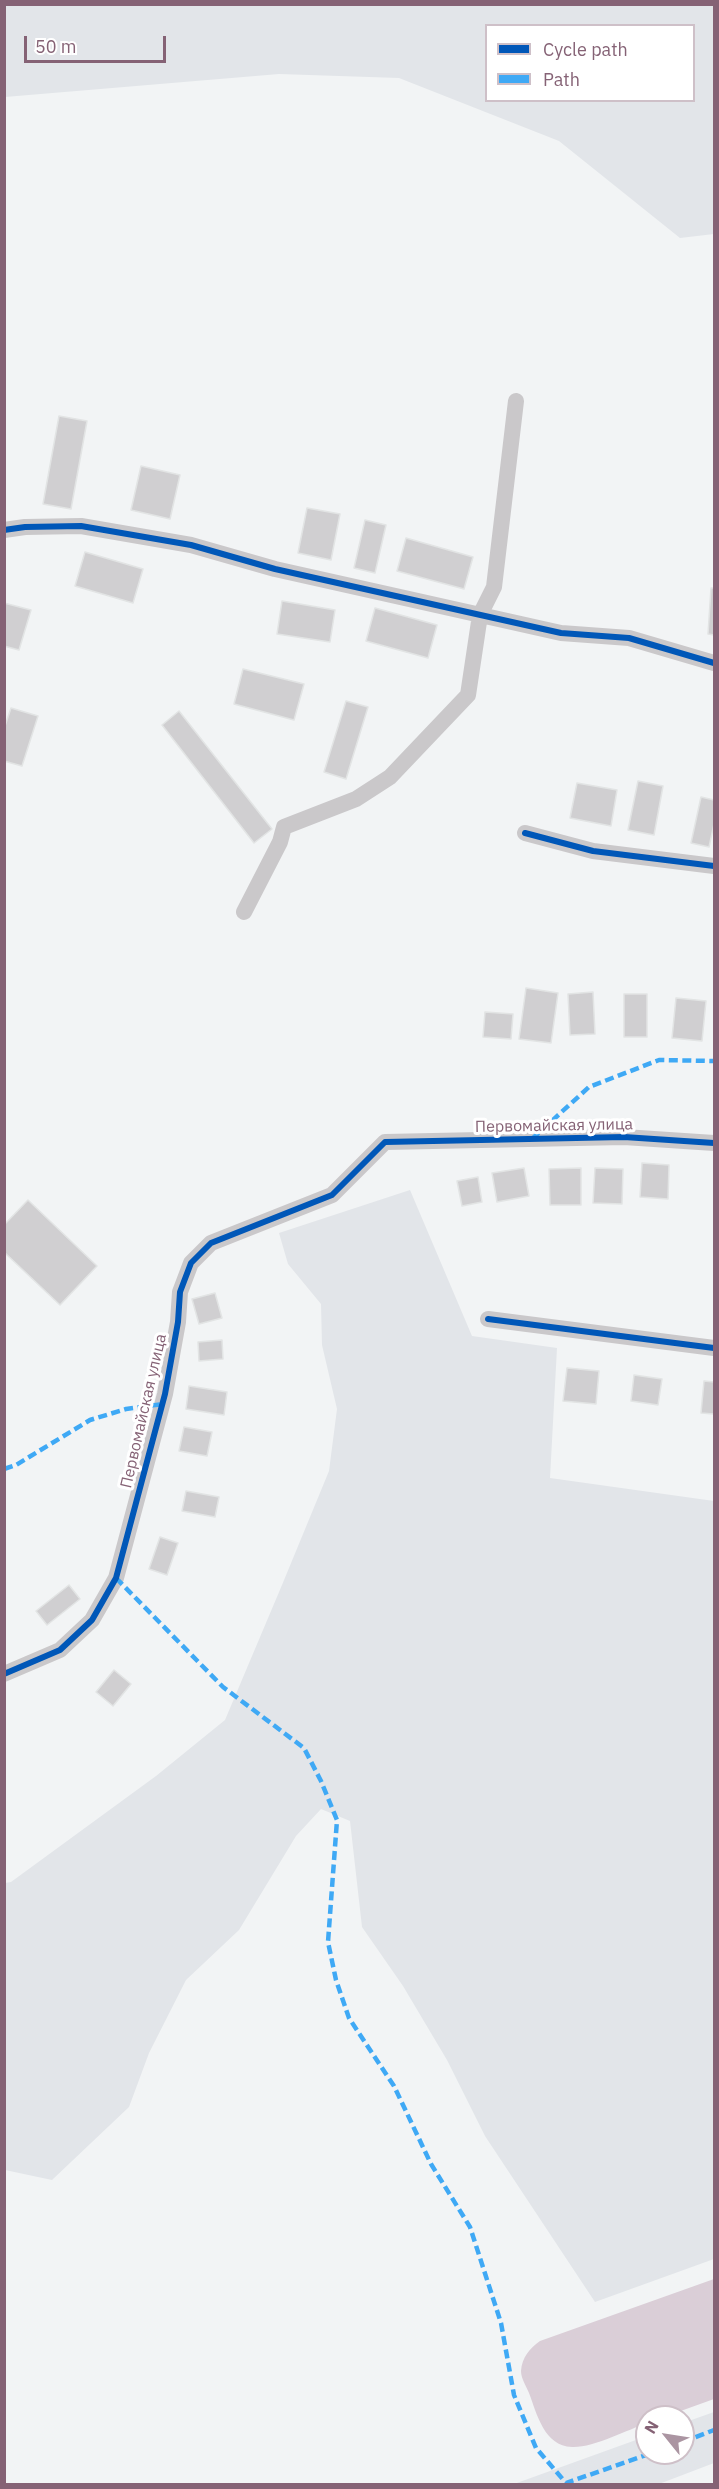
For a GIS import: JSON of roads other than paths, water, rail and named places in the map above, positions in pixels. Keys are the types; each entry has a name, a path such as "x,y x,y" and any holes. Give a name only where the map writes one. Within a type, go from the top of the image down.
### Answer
{"street":[{"path":"244,912 280,843 284,827 356,799 390,777 468,695 480,615 494,587 516,401"},
{"path":"4,530 25,526 81,526 191,545 275,568 561,633 629,638 714,663"},
{"path":"525,833 593,851 714,866"},
{"name":"Первомайская улица","path":"4,1674 60,1650 92,1620 116,1578 165,1394 178,1322 180,1292 191,1263 211,1244 332,1195 385,1142 624,1137 714,1143"},
{"path":"488,1319 714,1348"}]}
